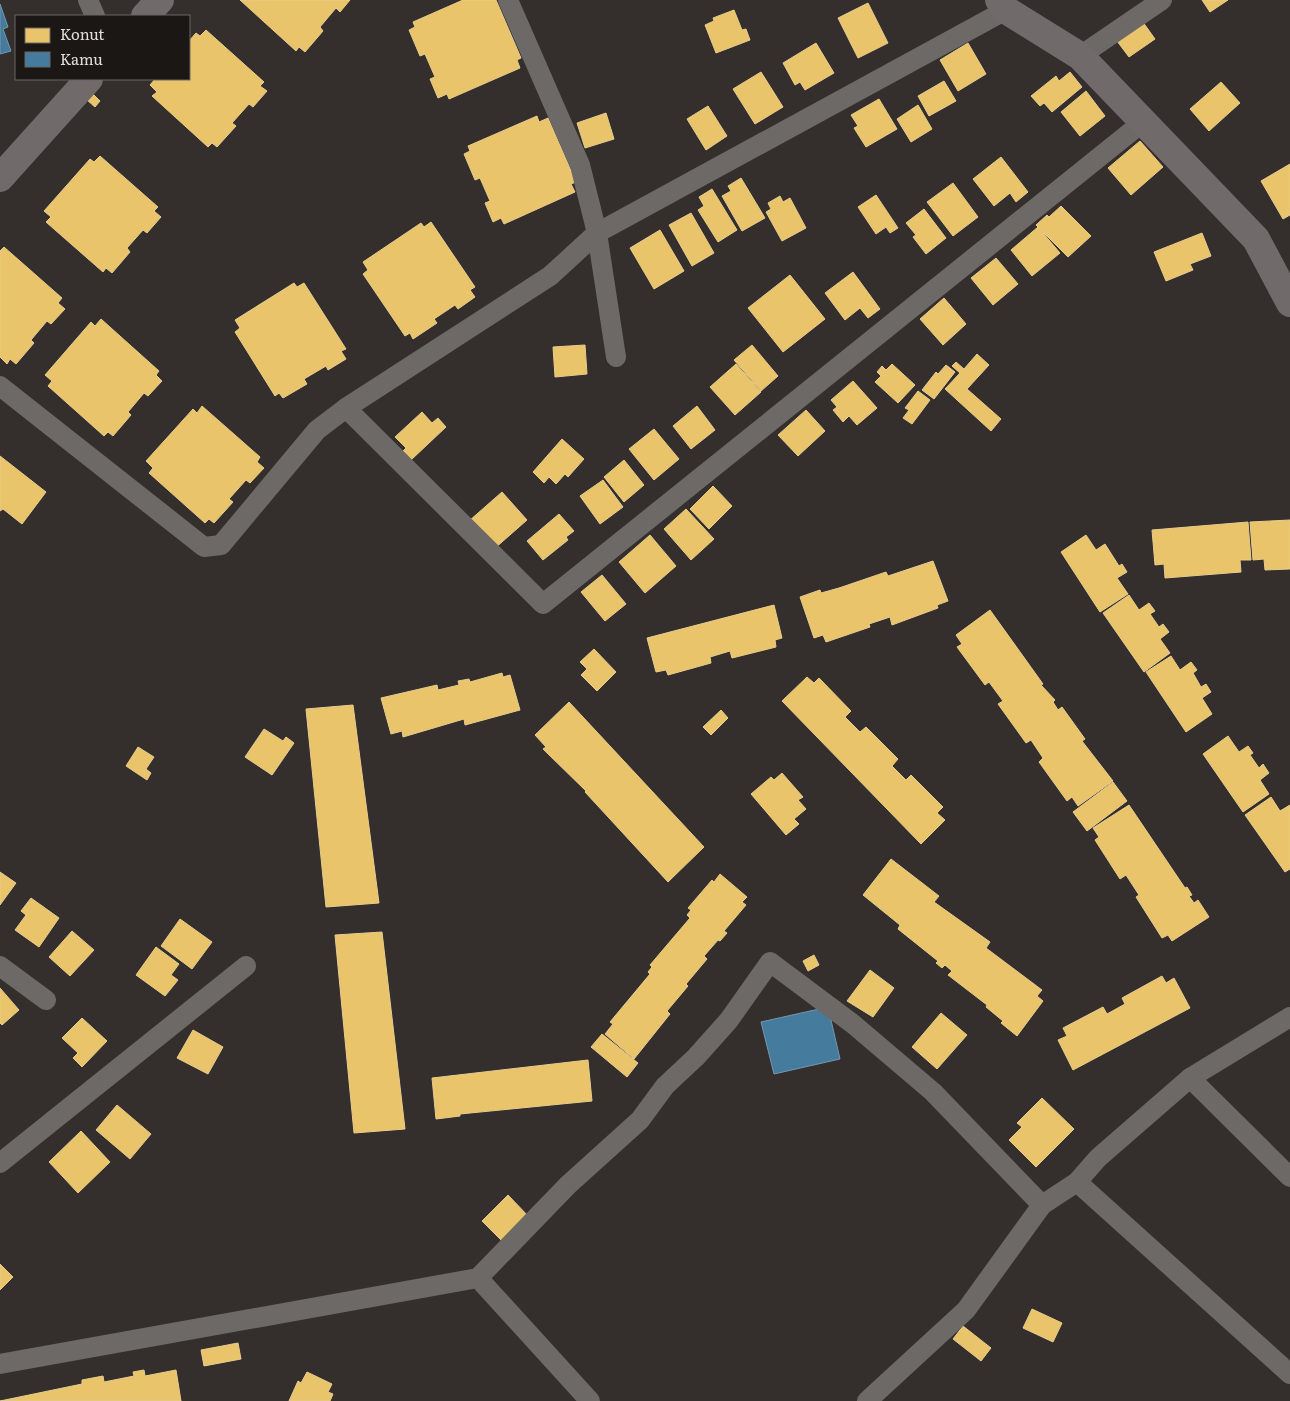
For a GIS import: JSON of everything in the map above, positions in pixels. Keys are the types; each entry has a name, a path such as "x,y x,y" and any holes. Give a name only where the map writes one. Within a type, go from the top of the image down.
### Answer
{"street":[{"path":"88,0 94,15"},
{"path":"146,15 160,0"},
{"path":"508,0 580,165 597,233 616,357"},
{"path":"1080,56 1162,0"},
{"path":"0,386 204,547 221,545 317,430 346,408 550,276 597,233 1002,5 1080,56 1256,240 1290,302"},
{"path":"4,166 88,80"},
{"path":"346,408 543,604 1143,122"},
{"path":"0,1364 478,1278 568,1185 640,1120 665,1086 696,1057 729,1020 770,962 853,1024 933,1092 1042,1205"},
{"path":"0,966 46,1000"},
{"path":"0,1163 246,966"},
{"path":"867,1401 966,1310 1042,1205 1077,1182 1098,1158 1190,1078 1290,1017"},
{"path":"1190,1078 1290,1177"},
{"path":"1077,1182 1290,1374"},
{"path":"478,1278 590,1401"}],"building: Konut":[{"path":"240,0 350,0 340,12 336,8 320,27 323,31 305,52 299,47 296,51"},
{"path":"463,0 496,0 521,58 517,60 520,68 449,99 447,94 438,98 430,79 435,77 425,54 420,56 409,30 415,27 413,22"},
{"path":"1202,0 1228,0 1210,12"},
{"path":"868,3 888,43 858,58 838,18"},
{"path":"734,10 742,30 746,29 750,40 716,53 705,25 714,21 713,18"},
{"path":"1140,18 1155,39 1129,57 1114,37"},
{"path":"206,30 264,82 260,86 267,91 253,107 249,104 232,123 236,126 217,147 212,143 208,147 152,96 157,92 150,85 154,80 190,80 190,40 196,33 200,36"},
{"path":"816,43 834,73 805,90 800,82 795,85 783,63"},
{"path":"968,43 986,74 958,91 940,60"},
{"path":"761,72 783,107 755,124 733,89"},
{"path":"1070,72 1082,87 1052,112 1044,103 1040,106 1031,96 1056,76 1059,81"},
{"path":"944,81 956,101 929,116 918,96"},
{"path":"1221,82 1240,103 1209,131 1190,109"},
{"path":"1086,91 1105,116 1080,136 1061,112"},
{"path":"93,94 100,101 95,107 87,100"},
{"path":"879,99 897,129 866,147 854,128 858,126 851,115"},
{"path":"918,105 932,129 911,142 897,119"},
{"path":"708,106 727,136 706,150 687,119"},
{"path":"606,113 614,139 585,148 577,123"},
{"path":"537,116 539,122 548,118 576,182 571,184 575,192 504,224 501,218 493,222 485,203 490,201 480,178 475,180 464,154 470,151 468,146"},
{"path":"1140,141 1163,167 1131,195 1108,168"},
{"path":"100,156 158,207 154,211 161,217 147,233 143,230 127,248 130,252 112,273 106,268 103,272 46,222 51,217 44,211 90,159 94,162"},
{"path":"1001,157 1028,192 1016,202 1010,193 994,206 973,179"},
{"path":"1290,164 1290,215 1283,219 1261,181"},
{"path":"741,178 765,218 742,231 722,196 731,191 728,186"},
{"path":"953,183 978,217 953,236 927,202"},
{"path":"712,189 737,230 718,242 698,210 704,206 699,197"},
{"path":"876,195 898,228 890,233 886,227 876,234 858,207"},
{"path":"780,196 783,202 790,198 806,228 782,241 766,212 771,209 768,203"},
{"path":"1061,206 1091,236 1068,257 1036,225"},
{"path":"924,209 946,238 926,254 913,237 916,235 906,223"},
{"path":"691,213 714,253 692,266 669,225"},
{"path":"431,222 475,287 470,290 475,297 458,309 455,305 434,319 437,323 413,339 410,333 405,336 363,274 368,270 363,262 421,223 424,227"},
{"path":"1038,227 1060,253 1032,276 1011,250"},
{"path":"660,230 684,271 654,289 630,248"},
{"path":"1202,233 1211,256 1190,264 1193,270 1166,281 1154,252"},
{"path":"4,247 62,298 58,303 65,309 51,324 47,321 31,340 34,343 16,364 10,359 7,364 0,357 0,251"},
{"path":"996,258 1018,284 993,305 971,278"},
{"path":"853,272 880,309 868,318 860,308 845,320 825,293"},
{"path":"790,275 825,319 783,352 748,308"},
{"path":"294,283 297,287 304,283 346,349 341,351 346,359 328,370 326,366 304,379 307,384 283,398 279,393 275,396 235,332 240,328 235,320"},
{"path":"944,298 966,324 943,345 920,319"},
{"path":"101,319 159,371 156,375 162,381 148,396 144,393 128,412 131,415 113,436 108,432 104,436 48,386 52,381 45,375 91,322 95,326"},
{"path":"585,345 587,374 555,377 553,347"},
{"path":"752,345 778,376 761,391 734,360"},
{"path":"977,354 989,365 967,389 1001,419 991,431 945,389 960,373 952,366 956,362 964,369"},
{"path":"736,364 761,392 735,415 710,387"},
{"path":"892,364 915,385 898,403 875,382 881,376 877,372 882,366 886,370"},
{"path":"946,365 955,372 934,399 922,390 936,372 938,374"},
{"path":"853,381 877,408 857,425 849,416 843,422 833,410 837,407 831,400"},
{"path":"918,391 930,400 912,424 903,418 909,410 905,408"},
{"path":"202,406 260,457 257,462 264,468 250,483 246,480 229,499 233,502 214,523 209,519 205,523 149,473 153,468 146,461 193,409 197,413"},
{"path":"697,406 715,430 691,449 673,426"},
{"path":"806,410 825,431 798,456 778,435"},
{"path":"422,412 432,423 438,418 446,427 411,460 403,451 406,448 395,437"},
{"path":"654,429 679,459 654,480 629,449"},
{"path":"562,439 584,459 568,477 565,474 556,484 549,477 544,483 533,472"},
{"path":"0,456 46,492 22,524 3,509 0,511"},
{"path":"624,460 644,485 624,502 604,477"},
{"path":"603,480 623,507 600,524 580,496"},
{"path":"713,486 732,506 709,529 690,509"},
{"path":"502,492 527,520 494,549 469,521"},
{"path":"686,509 714,539 691,560 664,529"},
{"path":"559,514 574,531 566,537 568,540 543,560 527,541"},
{"path":"1290,520 1290,569 1265,570 1264,559 1253,560 1250,522"},
{"path":"1248,522 1251,560 1240,560 1241,572 1165,578 1164,564 1155,565 1152,530"},
{"path":"650,535 676,566 645,593 619,562"},
{"path":"1086,535 1096,550 1105,544 1119,566 1122,564 1127,572 1117,578 1128,594 1100,612 1061,552"},
{"path":"933,561 948,601 937,605 938,608 892,625 890,617 869,624 870,627 826,642 823,635 814,638 800,597 820,590 821,593 839,588 886,572 888,576"},
{"path":"602,575 626,604 605,621 581,592"},
{"path":"1129,595 1139,610 1149,603 1155,611 1150,614 1159,627 1163,624 1169,632 1160,639 1170,653 1144,672 1103,613"},
{"path":"774,605 782,638 775,640 776,647 732,658 730,651 710,657 711,663 668,675 666,670 656,672 647,638"},
{"path":"990,610 1043,684 1041,685 1055,700 1053,702 1058,710 1062,707 1085,739 1082,741 1113,781 1078,806 1072,797 1067,801 1039,762 1043,758 1031,740 1026,743 998,704 1003,701 989,682 985,685 957,647 962,644 956,635"},
{"path":"594,649 616,672 597,691 581,675 587,669 580,662"},
{"path":"1171,656 1180,670 1191,662 1197,670 1193,673 1201,687 1206,684 1211,692 1202,698 1212,714 1186,732 1146,672"},
{"path":"502,673 503,677 510,675 520,710 465,725 464,719 403,737 402,731 391,734 381,698 437,685 438,690 459,685 458,681 469,679 470,682"},
{"path":"807,677 814,683 819,678 851,711 845,717 860,732 866,727 898,759 892,766 906,780 911,775 943,807 937,813 945,820 921,844 782,701"},
{"path":"569,702 704,847 668,882 586,791 543,749 546,747 535,735"},
{"path":"353,705 379,903 326,907 306,709"},
{"path":"721,710 728,718 711,735 703,727"},
{"path":"264,729 283,741 286,737 294,743 272,775 245,757"},
{"path":"1228,736 1239,752 1248,746 1253,753 1250,755 1259,768 1263,764 1269,773 1260,780 1269,794 1243,812 1203,754"},
{"path":"138,747 154,757 146,769 151,773 147,780 126,766"},
{"path":"782,773 803,797 798,800 806,809 794,819 799,824 786,835 751,794 771,777 774,780"},
{"path":"1113,782 1127,801 1087,831 1073,812"},
{"path":"1271,797 1280,811 1290,805 1290,869 1285,872 1245,815"},
{"path":"1129,805 1185,888 1187,887 1192,895 1189,896 1194,903 1198,900 1209,917 1172,941 1168,935 1162,938 1136,897 1139,895 1126,875 1120,879 1095,840 1099,837 1093,828"},
{"path":"891,859 939,896 934,902 990,942 986,948 1042,990 1037,996 1043,1001 1017,1036 1001,1023 1003,1021 986,1007 987,1005 948,975 952,971 945,965 942,968 936,963 938,961 898,929 900,925 863,895"},
{"path":"0,872 16,883 0,905"},
{"path":"720,874 747,897 742,902 746,905 724,931 727,933 704,956 707,959 667,1011 670,1014 634,1059 605,1034 613,1024 610,1022 650,974 648,972 652,967 650,965 690,918 687,915 691,910 688,908 712,880 714,882"},
{"path":"31,898 59,918 39,947 15,930 26,915 21,911"},
{"path":"180,919 212,942 192,969 161,946"},
{"path":"72,931 94,950 70,976 49,957"},
{"path":"382,932 405,1129 354,1133 335,935"},
{"path":"156,947 179,964 171,975 178,980 165,996 136,975"},
{"path":"814,955 819,965 808,971 803,961"},
{"path":"870,970 894,988 873,1017 847,1001"},
{"path":"1162,976 1166,983 1174,978 1190,1008 1073,1070 1058,1040 1067,1036 1063,1028 1103,1007 1107,1014 1125,1004 1122,998"},
{"path":"0,988 19,1010 2,1025 0,1023"},
{"path":"941,1013 967,1035 937,1069 912,1047"},
{"path":"82,1018 107,1041 82,1067 73,1058 78,1053 62,1038"},
{"path":"193,1030 223,1047 208,1074 177,1058"},
{"path":"602,1034 638,1063 627,1077 591,1047"},
{"path":"588,1060 592,1101 460,1114 460,1116 436,1119 432,1078"},
{"path":"1042,1098 1074,1129 1036,1167 1009,1140 1022,1127 1017,1123"},
{"path":"117,1105 151,1134 130,1159 96,1130"},
{"path":"81,1131 110,1162 78,1193 49,1162"},
{"path":"508,1195 530,1218 504,1243 482,1221"},
{"path":"0,1264 13,1277 0,1290"},
{"path":"1032,1309 1062,1323 1053,1342 1023,1328"},
{"path":"963,1326 991,1348 981,1361 953,1339"},
{"path":"238,1343 241,1359 204,1366 201,1350"},
{"path":"144,1370 145,1376 176,1370 181,1401 0,1401 82,1384 82,1380 103,1376 104,1382 134,1376 133,1372"},
{"path":"307,1372 332,1384 328,1392 333,1394 330,1401 289,1401 298,1381 301,1383"}],"building: Kamu":[{"path":"0,4 8,27 3,29 11,51 0,54"},
{"path":"828,1007 840,1059 774,1074 761,1022"}]}
